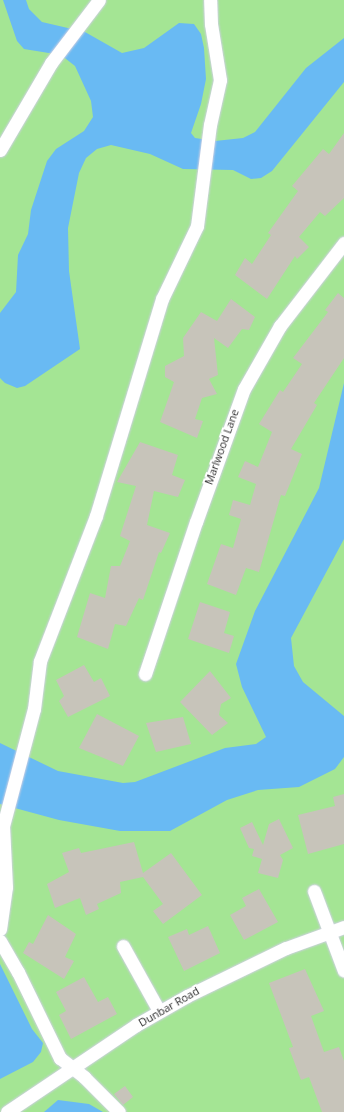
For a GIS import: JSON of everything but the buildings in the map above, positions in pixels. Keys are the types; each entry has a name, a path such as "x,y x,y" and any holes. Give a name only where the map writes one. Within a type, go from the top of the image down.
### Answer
{"street":[{"path":"0,150 51,63 80,22 99,0"},
{"path":"0,929 6,887 5,818 24,752 34,709 40,661 96,516 162,299 197,226 204,186 208,138 220,80 211,24 210,0"},
{"name":"Marlwood Lane","path":"145,674 196,522 244,390 284,320 344,243"},
{"path":"314,891 344,972"},
{"name":"Dunbar Road","path":"7,1112 159,1011 233,972 344,927"},
{"path":"0,940 18,972 60,1058 73,1068 119,1112"},
{"path":"123,946 159,1011"}],"green space":[{"path":"0,0 344,0 344,1112 0,1112"}],"water":[{"path":"3,0 26,0 29,9 42,22 85,32 122,53 144,48 179,23 194,24 201,34 204,48 206,79 201,104 191,133 195,138 215,141 243,138 255,132 306,68 344,38 344,82 272,171 261,178 251,179 233,170 183,169 150,154 111,145 97,149 86,158 79,173 68,228 69,271 80,349 25,386 17,388 5,383 0,378 0,313 16,292 18,255 28,234 31,210 47,161 56,149 84,131 93,117 91,101 75,66 61,55 24,49 17,41"},
{"path":"344,383 344,539 291,638 294,666 303,682 344,716 344,757 335,769 299,787 258,790 227,800 170,831 120,831 59,820 0,804 0,743 58,771 123,783 135,782 225,748 256,744 266,737 242,687 236,664 255,611 319,488"},
{"path":"0,964 32,1029 43,1043 41,1052 33,1062 0,1079"},
{"path":"58,1100 89,1104 103,1112 44,1112"}]}
